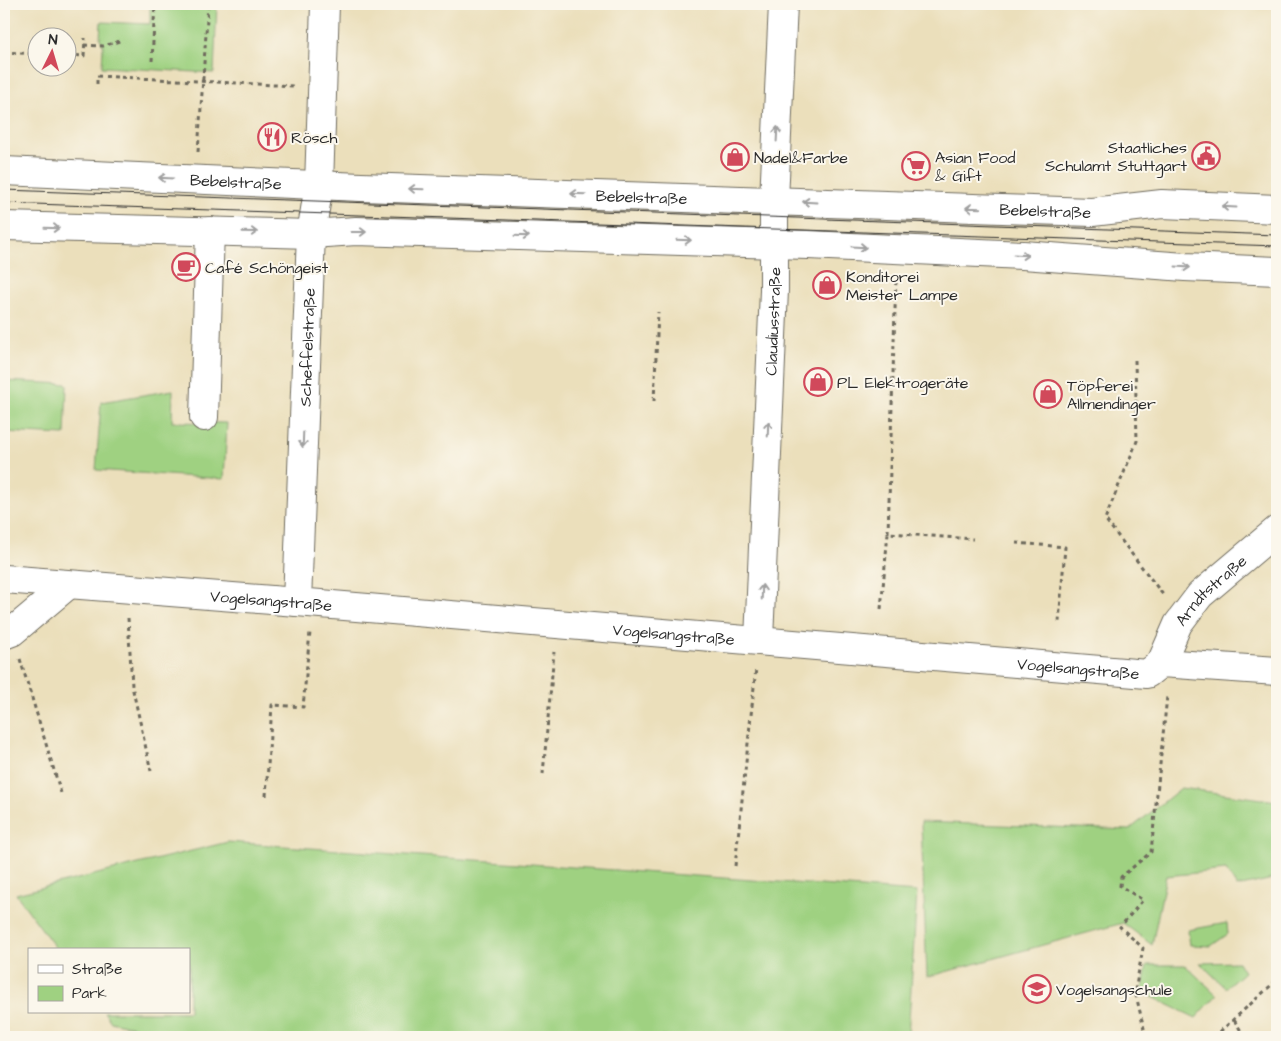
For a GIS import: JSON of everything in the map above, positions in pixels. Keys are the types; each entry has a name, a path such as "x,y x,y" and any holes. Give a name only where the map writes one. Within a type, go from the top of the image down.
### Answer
{"street":[{"name":"Scheffelstraße","path":"305,603 311,234 319,185 325,4"},
{"name":"Claudiusstraße","path":"759,640 775,243 774,200 783,4"},
{"name":"Bebelstraße","path":"4,171 319,185 1092,212 1162,204 1277,209"},
{"path":"4,226 311,234 356,231 775,243 1023,255 1185,267 1277,271"},
{"path":"204,416 210,231"},
{"name":"Arndtstraße","path":"1161,663 1178,624 1200,595 1277,530"},
{"name":"Vogelsangstraße","path":"4,579 759,640 1147,674 1161,663 1277,671"},
{"path":"8,633 68,585"}],"path":[{"path":"152,61 155,4"},
{"path":"196,180 208,4"},
{"path":"78,56 84,56 84,38"},
{"path":"84,45 103,46 123,40"},
{"path":"4,52 28,53"},
{"path":"97,84 97,76 281,85"},
{"path":"881,609 888,533 896,276"},
{"path":"654,401 658,312"},
{"path":"1135,360 1137,441 1106,519 1165,596"},
{"path":"888,533 973,539"},
{"path":"1016,543 1065,547 1059,622"},
{"path":"126,590 132,686 151,771"},
{"path":"266,796 272,705 303,707 305,603"},
{"path":"543,774 557,624"},
{"path":"8,633 61,793"},
{"path":"735,866 759,640"},
{"path":"1146,1037 1135,992 1143,948 1120,927 1143,900 1120,886 1121,877 1152,852 1167,698"},
{"path":"1214,1037 1277,980"},
{"path":"1234,1020 1245,1037"}],"green space":[{"path":"150,4 217,4 214,73 102,67 101,22 150,24"},
{"path":"4,381 67,384 65,435 4,432"},
{"path":"173,390 172,422 227,423 224,479 96,470 101,402"},
{"path":"1181,788 1277,801 1277,878 1237,887 1226,870 1166,876 1152,945 1123,923 927,977 921,822 1129,830"},
{"path":"228,842 917,892 908,1037 178,1037 111,1022 105,1014 190,1014 190,948 56,948 16,894"},
{"path":"1227,923 1228,934 1211,946 1190,945 1188,930"},
{"path":"1238,962 1244,972 1226,988 1200,963"},
{"path":"1147,965 1185,965 1217,995 1196,1018 1142,992"}],"tram line":[{"path":"4,190 1277,235"},
{"path":"4,203 1277,246"}],"place":[{"name":"Rösch","path":"272,137"},
{"name":"Staatliches Schulamt Stuttgart","path":"1206,156"},
{"name":"Nadel&Farbe","path":"735,157"},
{"name":"Asian Food & Gift","path":"916,166"},
{"name":"Café Schöngeist","path":"186,267"},
{"name":"Konditorei Meister Lampe","path":"827,285"},
{"name":"PL Elektrogeräte","path":"818,382"},
{"name":"Töpferei Allmendinger","path":"1048,394"},
{"name":"Vogelsangschule","path":"1037,989"}]}
